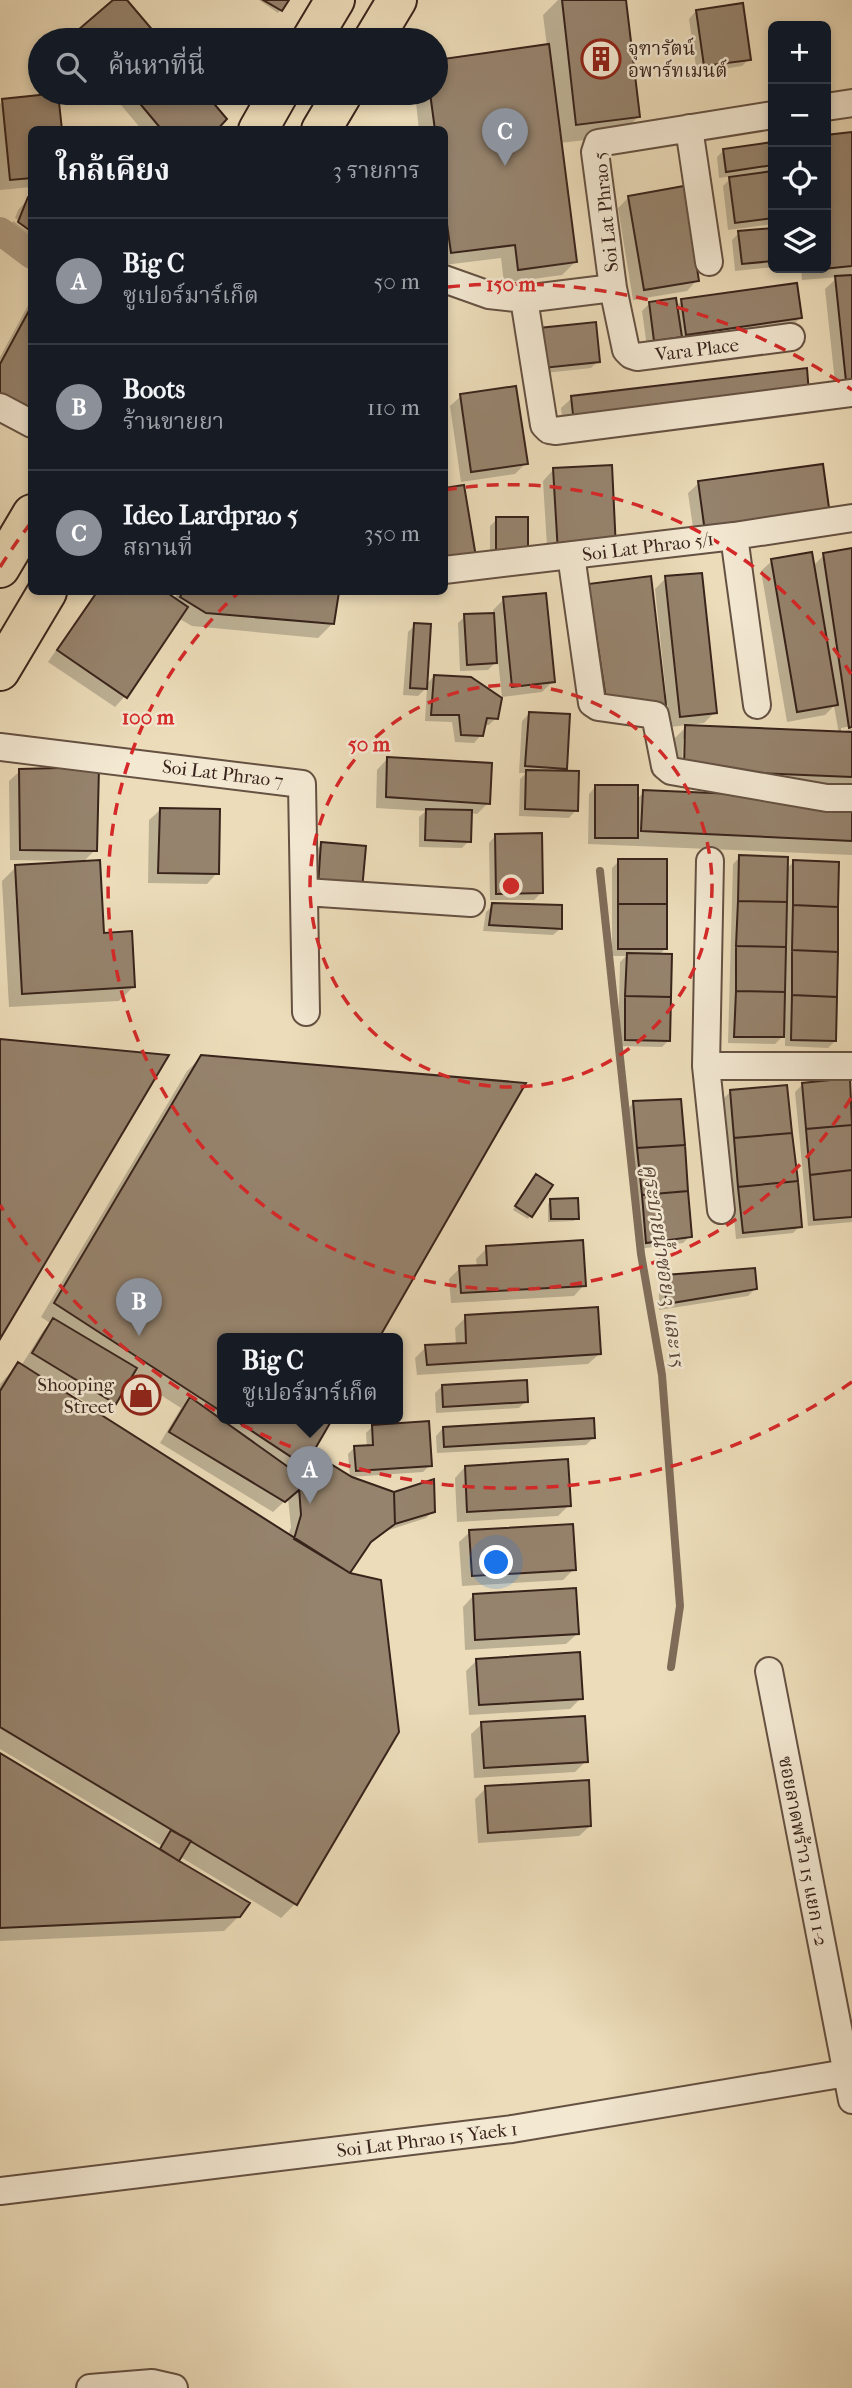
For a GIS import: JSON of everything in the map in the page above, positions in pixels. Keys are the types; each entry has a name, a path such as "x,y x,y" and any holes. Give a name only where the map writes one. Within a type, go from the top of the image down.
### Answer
{"main road":[{"path":"318,28 335,0"},
{"path":"380,28 397,0"},
{"path":"323,126 336,105"},
{"path":"0,568 28,521"},
{"path":"0,671 45,595"}],"street":[{"path":"831,106 852,103"},
{"name":"Soi Lat Phrao 5","path":"448,280 489,295 524,299 612,288 594,152 598,143 768,116"},
{"path":"690,128 709,262"},
{"name":"Vara Place","path":"612,288 626,350 637,357 791,337"},
{"path":"524,299 544,425 549,430 852,393"},
{"path":"0,407 28,422"},
{"name":"Soi Lat Phrao 5/1","path":"448,570 734,536 852,518"},
{"path":"734,536 757,705"},
{"path":"570,555 592,704 655,715 666,766 671,771 827,798 852,798"},
{"name":"Soi Lat Phrao 7","path":"0,747 302,784 306,1012"},
{"path":"710,861 706,1066 721,1210"},
{"path":"305,891 471,903"},
{"path":"706,1066 852,1066"},
{"name":"ซอยลาดพร้าว 15 แยก 1-2","path":"769,1671 849,2072 852,2100"},
{"name":"Soi Lat Phrao 15 Yaek 1","path":"0,2191 512,2129 849,2072"},
{"path":"90,2388 152,2383 174,2388"}],"building":[{"path":"113,0 127,0 151,28 80,28"},
{"path":"263,0 289,0 282,11"},
{"name":"จุฑารัตน์ อพาร์ทเมนต์","path":"562,0 626,0 640,117 576,125"},
{"path":"743,3 751,60 704,66 696,10"},
{"path":"549,44 577,262 518,270 515,245 451,253 448,232 448,126 434,126 432,105 448,105 448,58"},
{"path":"28,96 28,105 59,105 62,126 28,126 28,178 10,180 2,99"},
{"path":"141,105 215,105 227,119 221,126 159,126"},
{"path":"852,132 852,266 831,268 831,147 831,134"},
{"path":"768,143 768,166 726,172 723,149"},
{"path":"768,172 768,219 735,223 729,177"},
{"path":"684,186 699,281 644,290 628,196"},
{"path":"28,197 28,229 18,222"},
{"path":"768,228 768,261 742,264 738,231"},
{"path":"852,275 852,391 847,391 835,276"},
{"path":"797,283 802,318 686,335 681,299"},
{"path":"676,298 682,337 654,341 649,302"},
{"path":"28,312 28,410 0,394 0,364"},
{"path":"596,322 600,362 543,368 539,328"},
{"path":"807,368 809,394 574,424 571,396"},
{"path":"516,386 528,464 471,472 460,394"},
{"path":"823,464 830,515 705,532 698,481"},
{"path":"612,465 616,549 558,553 553,468"},
{"path":"464,485 476,557 448,561 448,487"},
{"path":"496,517 528,517 528,558 496,558"},
{"path":"852,548 852,727 849,728 823,553"},
{"path":"812,552 838,705 797,712 771,559"},
{"path":"702,573 717,713 680,717 665,576"},
{"path":"651,576 666,705 607,705 588,584"},
{"path":"546,593 555,682 512,687 503,597"},
{"path":"95,595 170,595 188,607 127,698 57,650"},
{"path":"339,595 334,624 206,613 180,597"},
{"path":"494,613 497,663 467,665 464,614"},
{"path":"414,623 431,624 427,689 410,688"},
{"path":"434,675 471,677 502,698 498,719 487,718 483,736 461,735 459,715 431,715"},
{"path":"529,712 570,714 567,769 525,766"},
{"path":"685,725 852,732 852,777 684,770"},
{"path":"387,757 492,763 490,804 386,797"},
{"path":"99,767 97,851 20,850 19,769"},
{"path":"526,770 579,771 578,811 525,809"},
{"path":"595,785 638,785 638,838 595,838"},
{"path":"643,790 852,799 852,841 641,831"},
{"path":"160,808 220,809 219,874 158,873"},
{"path":"426,809 472,810 471,842 425,840"},
{"path":"542,833 543,893 496,894 495,834"},
{"path":"321,842 366,846 362,890 318,886"},
{"path":"739,855 788,857 787,902 738,901"},
{"path":"618,859 667,859 667,904 618,904"},
{"path":"100,860 104,933 132,931 135,987 22,994 15,865"},
{"path":"793,860 839,862 838,907 793,905"},
{"path":"738,901 787,902 786,947 736,946"},
{"path":"492,903 562,905 562,929 489,925"},
{"path":"618,904 667,904 667,949 618,949"},
{"path":"793,905 838,907 838,952 792,950"},
{"path":"736,946 786,947 785,992 736,991"},
{"path":"792,950 838,952 837,997 792,995"},
{"path":"627,953 672,954 671,997 625,996"},
{"path":"736,991 785,992 784,1037 734,1037"},
{"path":"792,995 837,997 836,1041 791,1040"},
{"path":"625,996 671,997 670,1041 625,1040"},
{"path":"0,1039 169,1055 0,1339"},
{"path":"201,1055 526,1083 382,1333 217,1333 217,1409 54,1303"},
{"path":"850,1078 852,1125 806,1129 802,1083"},
{"path":"787,1085 792,1133 734,1138 730,1090"},
{"path":"681,1099 685,1145 637,1148 633,1101"},
{"path":"852,1125 852,1170 810,1175 806,1129"},
{"path":"792,1133 798,1181 738,1187 734,1138"},
{"path":"685,1145 688,1191 642,1195 637,1148"},
{"path":"852,1170 852,1217 814,1220 810,1175"},
{"path":"536,1174 553,1185 532,1217 515,1206"},
{"path":"798,1181 802,1227 743,1233 738,1187"},
{"path":"688,1191 692,1237 646,1243 642,1195"},
{"path":"578,1198 579,1219 551,1219 550,1199"},
{"path":"583,1240 586,1286 461,1293 459,1266 487,1265 486,1246"},
{"path":"755,1268 757,1289 666,1304 665,1275"},
{"path":"598,1307 601,1354 427,1365 425,1345 466,1343 465,1315"},
{"path":"53,1318 137,1368 116,1404 32,1353"},
{"path":"18,1362 350,1573 381,1580 399,1732 297,1905 0,1727 0,1391"},
{"path":"527,1380 528,1402 443,1407 442,1385"},
{"path":"190,1397 217,1416 217,1424 228,1424 298,1474 299,1490 285,1502 169,1432"},
{"path":"594,1418 595,1438 444,1447 443,1427"},
{"path":"429,1421 432,1466 356,1471 354,1446 373,1445 372,1425"},
{"path":"241,1424 330,1424 305,1466"},
{"path":"313,1453 352,1477 394,1492 395,1524 371,1542 350,1573 294,1539 301,1515 298,1474"},
{"path":"568,1459 571,1506 467,1512 465,1466"},
{"path":"434,1479 435,1512 395,1524 394,1492"},
{"path":"573,1524 576,1570 472,1576 469,1530"},
{"path":"576,1588 579,1634 475,1640 473,1594"},
{"path":"580,1652 583,1699 479,1705 476,1659"},
{"path":"585,1716 588,1762 484,1768 481,1722"},
{"path":"0,1753 250,1903 240,1917 0,1928"},
{"path":"589,1780 591,1826 488,1833 485,1786"},
{"path":"171,1830 191,1841 179,1861 160,1849"}],"waterway":[{"path":"0,231 28,252"},
{"name":"คูระบายน้ำซอย 3 และ 15","path":"600,871 641,1254 662,1375 680,1606 671,1667"}],"place":[{"name":"จุฑารัตน์ อพาร์ทเมนต์","path":"601,59"},
{"name":"Ideo Lardprao 5","path":"505,166"},
{"name":"Boots","path":"139,1336"},
{"name":"Shooping Street","path":"141,1395"},
{"name":"Big C","path":"310,1504"}]}
